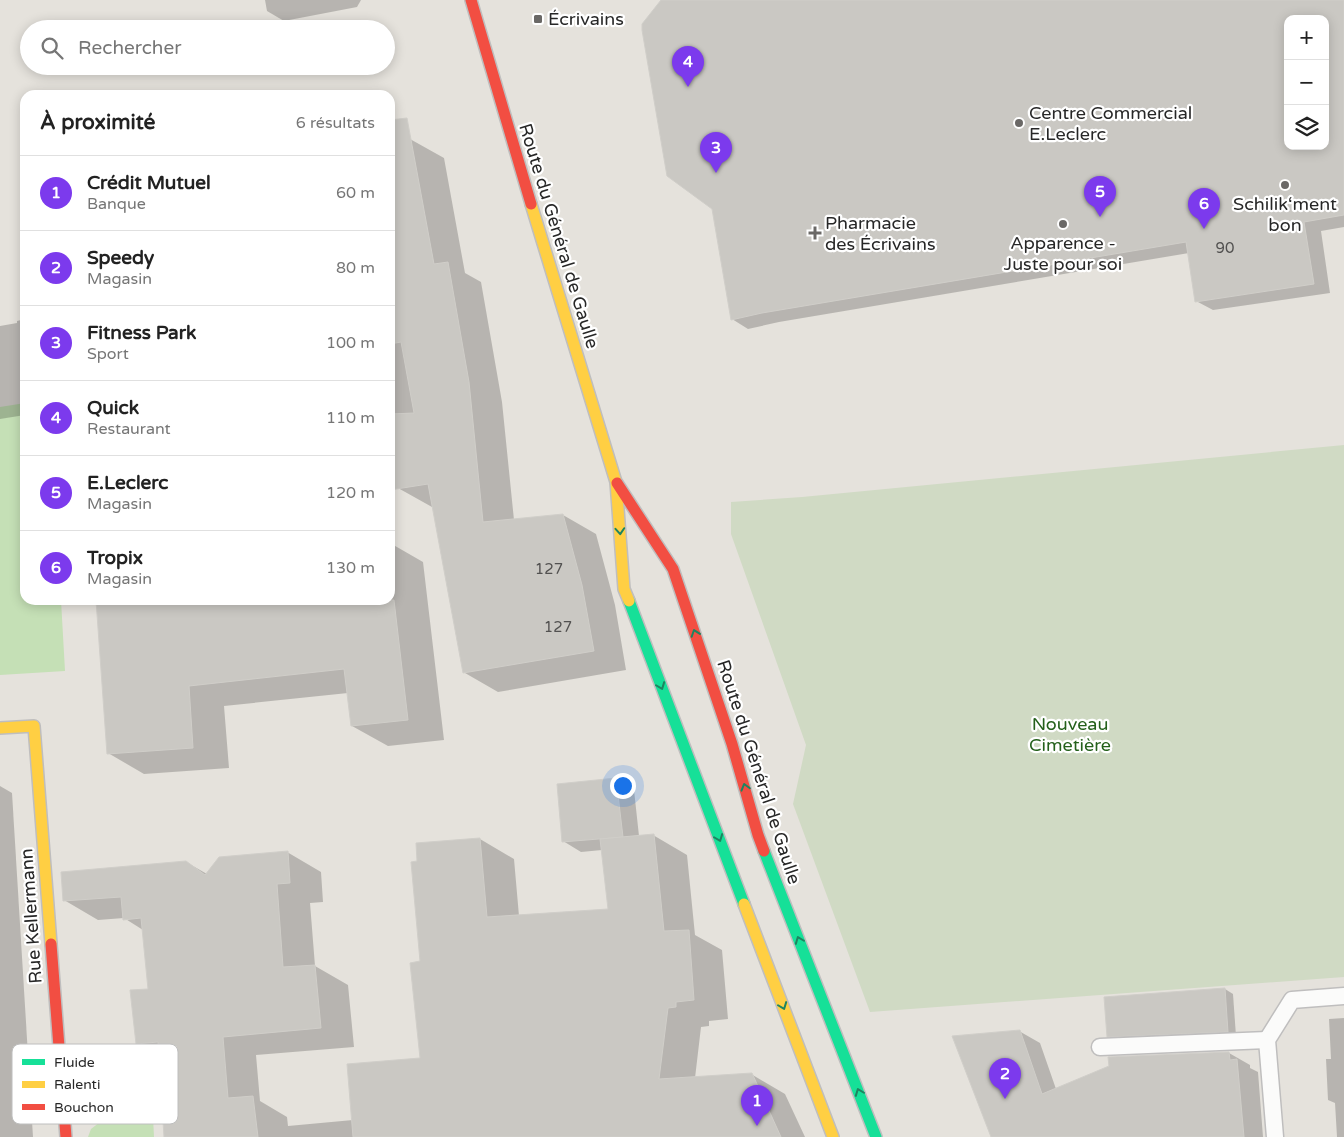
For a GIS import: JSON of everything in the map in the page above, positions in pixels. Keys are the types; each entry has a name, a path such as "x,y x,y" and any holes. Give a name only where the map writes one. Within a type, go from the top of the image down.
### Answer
{"main road":[{"name":"Route du Général de Gaulle","path":"471,0 515,153 616,482 624,589 833,1137"},
{"name":"Route du Général de Gaulle","path":"616,482 673,569 732,744 758,834 876,1137"},
{"name":"Rue Kellermann","path":"0,728 34,726 59,1044"},
{"name":"Rue Kellermann","path":"65,1124 66,1137"}],"lane":[{"path":"1275,1137 1268,1040 1292,1000 1344,996"},
{"path":"1100,1047 1268,1040"}],"green space":[{"path":"20,404 20,605 61,605 65,671 0,675 0,407"},
{"name":"Nouveau Cimetière","path":"1344,445 1344,977 870,1012 793,804 806,745 731,534 731,502 802,497"},
{"path":"98,1124 153,1124 154,1137 88,1137 91,1129"}],"building":[{"name":"Centre Commercial E.Leclerc","path":"661,0 1344,0 1344,215 1304,222 1314,284 1195,302 1186,242 762,313 731,320 712,209 667,176 642,24"},
{"path":"407,118 434,264 448,262 469,382 483,522 563,514 582,585 594,651 463,673 428,484 395,489 395,414 414,413 401,342 395,343 395,119"},
{"path":"96,605 395,605 408,720 351,726 344,669 189,686 193,748 107,754"},
{"path":"616,778 623,837 562,842 557,784"},
{"path":"654,834 664,931 689,930 694,1000 676,1002 676,1007 668,1008 659,1079 752,1073 781,1137 353,1137 347,1064 420,1058 410,963 420,961 411,862 417,861 416,843 480,838 487,917 608,909 600,839"},
{"path":"288,851 290,883 277,884 283,967 315,965 321,1028 223,1037 228,1098 253,1096 258,1137 164,1137 163,1124 178,1124 178,1044 158,1044 158,1042 136,1044 130,990 148,989 141,918 123,920 121,897 63,901 61,872 186,861 205,875 219,857"},
{"path":"1225,988 1228,1032 1107,1037 1104,997"},
{"path":"1020,1030 1042,1094 1109,1066 1108,1057 1229,1052 1230,1060 1237,1059 1244,1137 991,1137 952,1036"}],"traffic: fast":[{"path":"629,601 744,904"},
{"path":"764,851 876,1137"}],"traffic: slow":[{"path":"531,204 616,482 624,589 629,601"},
{"path":"0,728 34,726 51,944"},
{"path":"744,904 833,1137"}],"traffic: jam":[{"path":"471,0 531,204"},
{"path":"617,483 673,569 732,744 764,851"},
{"path":"51,944 59,1044"},
{"path":"65,1124 66,1137"}],"place":[{"name":"Écrivains","path":"538,19"},
{"name":"Quick","path":"688,87"},
{"name":"Centre Commercial E.Leclerc","path":"1019,123"},
{"name":"Fitness Park","path":"716,173"},
{"name":"Schilik‘ment bon","path":"1285,185"},
{"name":"E.Leclerc","path":"1100,217"},
{"name":"Apparence - Juste pour soi","path":"1063,224"},
{"name":"Tropix","path":"1204,229"},
{"name":"Pharmacie des Écrivains","path":"815,233"},
{"name":"Speedy","path":"1005,1099"},
{"name":"Crédit Mutuel","path":"757,1126"}]}
